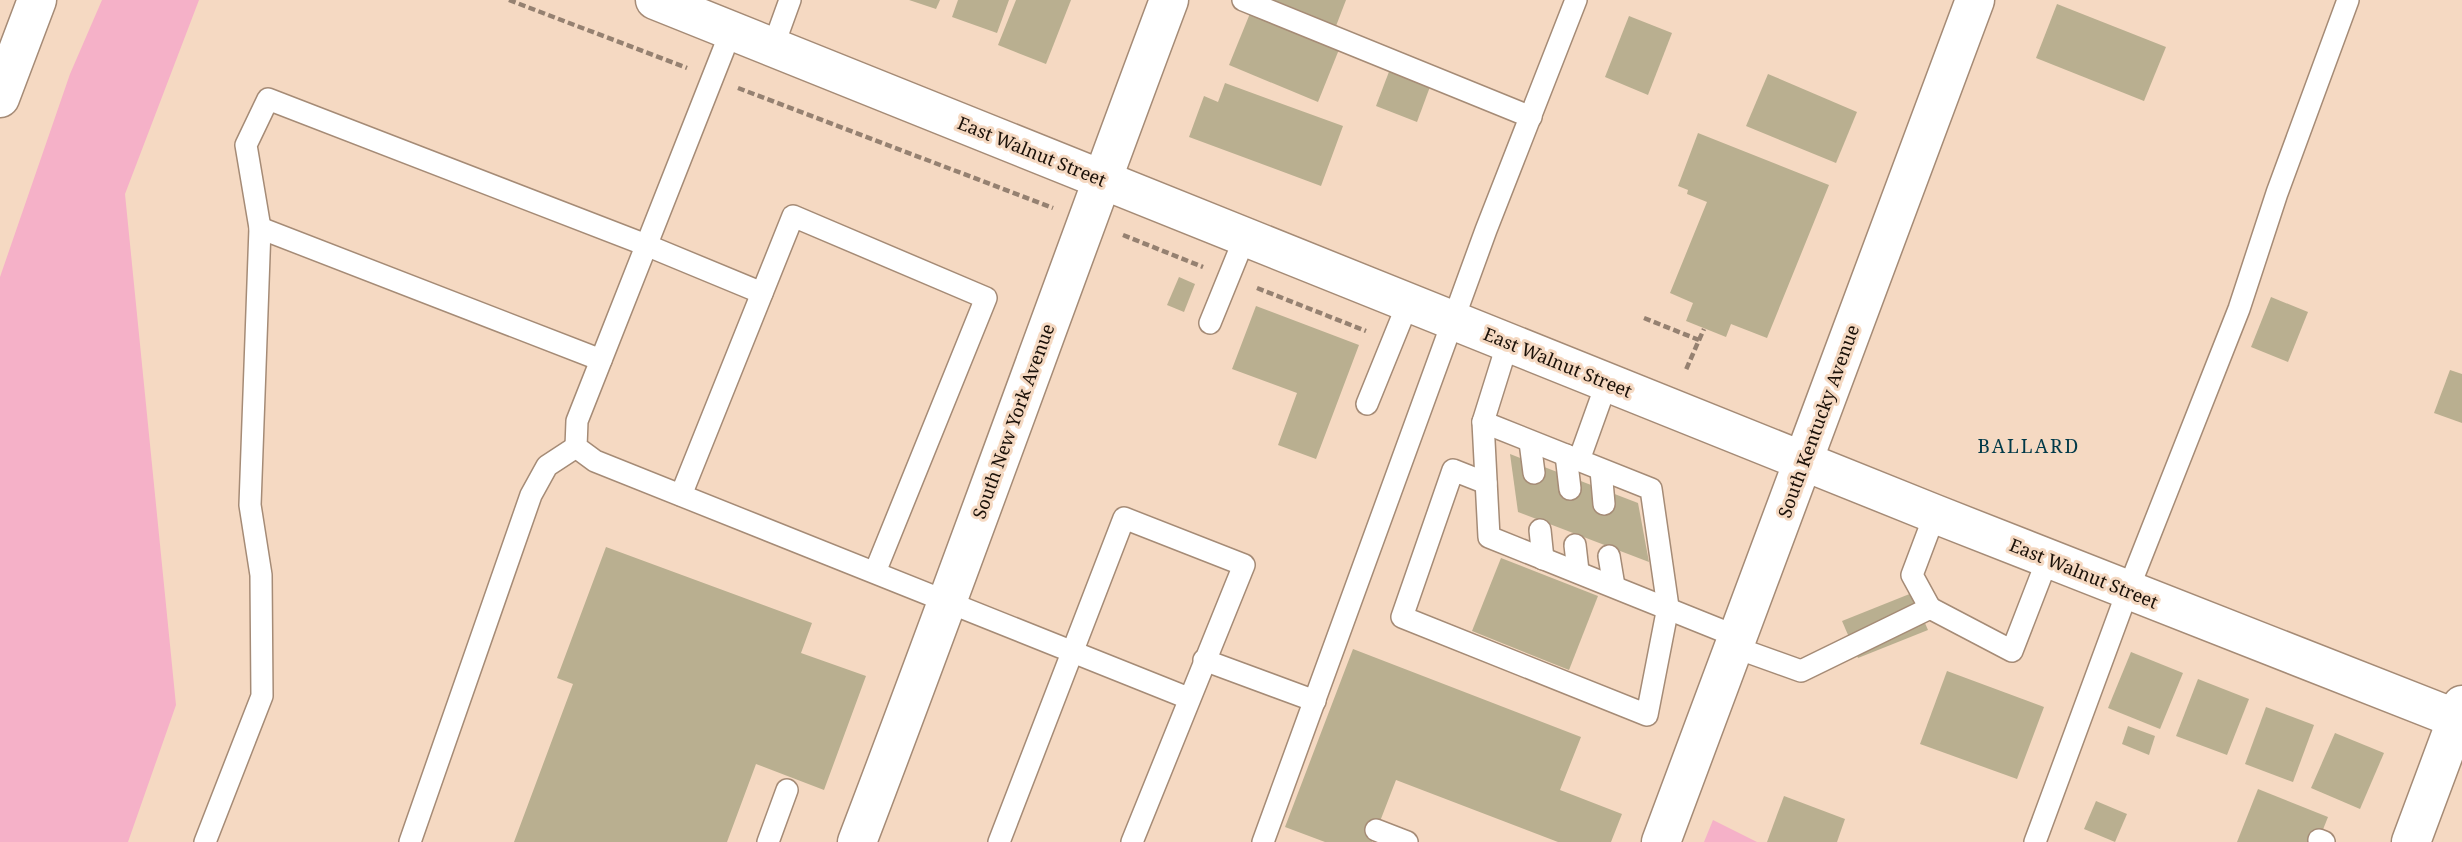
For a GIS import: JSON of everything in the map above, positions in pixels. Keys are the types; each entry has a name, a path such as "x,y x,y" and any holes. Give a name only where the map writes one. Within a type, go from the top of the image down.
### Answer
{"main road":[{"path":"0,98 37,0"},
{"name":"East Walnut Street","path":"655,0 1935,514 2460,715"},
{"name":"South New York Avenue","path":"857,842 1169,0"},
{"name":"South Kentucky Avenue","path":"1661,842 1972,1"},
{"path":"2412,842 2460,715"}],"lane":[{"path":"773,47 790,0"},
{"path":"1244,0 1531,117"},
{"path":"1263,842 1486,230 1576,0"},
{"path":"2035,842 2128,590 2239,309 2277,193 2348,0"},
{"path":"576,447 577,421 731,31"},
{"path":"205,842 262,696 261,575 250,505 260,228 246,145 268,99 646,245 762,293"},
{"path":"681,495 793,216 986,298 875,572"},
{"path":"260,228 601,360"},
{"path":"1210,323 1245,237"},
{"path":"1367,404 1408,303"},
{"path":"1508,342 1483,422 1489,537 1668,607 1801,671 1930,608"},
{"path":"1570,489 1573,457 1607,382"},
{"path":"1483,422 1651,489 1668,607 1647,715 1402,617 1453,470 1486,483"},
{"path":"1531,442 1534,473"},
{"path":"576,447 595,461 1188,698"},
{"path":"410,842 531,495 547,466 576,447"},
{"path":"1601,470 1604,504"},
{"path":"1935,514 1913,575 1930,608 2012,651 2048,558"},
{"path":"999,842 1124,517 1244,565 1132,842"},
{"path":"1540,530 1543,559"},
{"path":"1575,545 1578,571"},
{"path":"1609,556 1614,586"},
{"path":"1204,660 1315,701"},
{"path":"768,842 787,790"},
{"path":"1376,830 1407,842"}],"path":[{"path":"1644,318 1699,340"},
{"path":"1671,407 1704,329"}],"shaded area":[{"path":"102,0 199,0 125,194 176,705 128,842 0,842 0,277 70,74"},
{"path":"1713,820 1757,842 1704,842"}],"building":[{"path":"909,0 940,0 936,9"},
{"path":"958,0 1009,0 997,33 952,17"},
{"path":"1016,0 1071,0 1046,64 998,45"},
{"path":"1269,0 1346,0 1336,26"},
{"path":"2057,4 2166,47 2144,101 2036,58"},
{"path":"1251,11 1340,47 1318,102 1229,65"},
{"path":"1629,16 1672,33 1648,95 1605,77"},
{"path":"1390,69 1431,84 1417,122 1376,106"},
{"path":"1768,74 1857,112 1836,163 1746,126"},
{"path":"1225,83 1343,126 1321,186 1189,137 1204,96 1218,102"},
{"path":"1698,133 1829,185 1767,338 1731,324 1726,337 1686,321 1693,303 1670,293 1707,202 1687,194 1688,190 1678,186"},
{"path":"1179,277 1195,284 1184,312 1167,305"},
{"path":"2271,297 2308,312 2288,362 2251,347"},
{"path":"1256,306 1359,345 1316,459 1278,445 1297,393 1232,369"},
{"path":"2450,370 2462,374 2462,423 2434,413"},
{"path":"1510,454 1638,503 1649,562 1518,512"},
{"path":"606,547 812,623 801,653 866,676 824,790 756,764 727,842 514,842 573,684 557,678"},
{"path":"1501,558 1598,596 1569,670 1472,631"},
{"path":"1912,593 1928,630 1858,658 1842,621"},
{"path":"1353,649 1581,737 1560,790 1622,814 1611,842 1558,842 1396,780 1372,842 1325,842 1285,827"},
{"path":"2131,652 2183,673 2160,729 2108,708"},
{"path":"1947,671 2044,707 2017,779 1920,744"},
{"path":"2198,679 2249,699 2227,755 2176,736"},
{"path":"2266,707 2314,725 2293,782 2245,764"},
{"path":"2128,726 2155,736 2149,755 2122,744"},
{"path":"2335,733 2384,753 2360,809 2311,788"},
{"path":"2258,789 2328,817 2318,842 2237,842"},
{"path":"1784,796 1845,819 1837,842 1767,842"},
{"path":"2096,801 2127,814 2115,842 2084,829"}],"district":[{"name":"BALLARD","path":"2029,446"}]}
